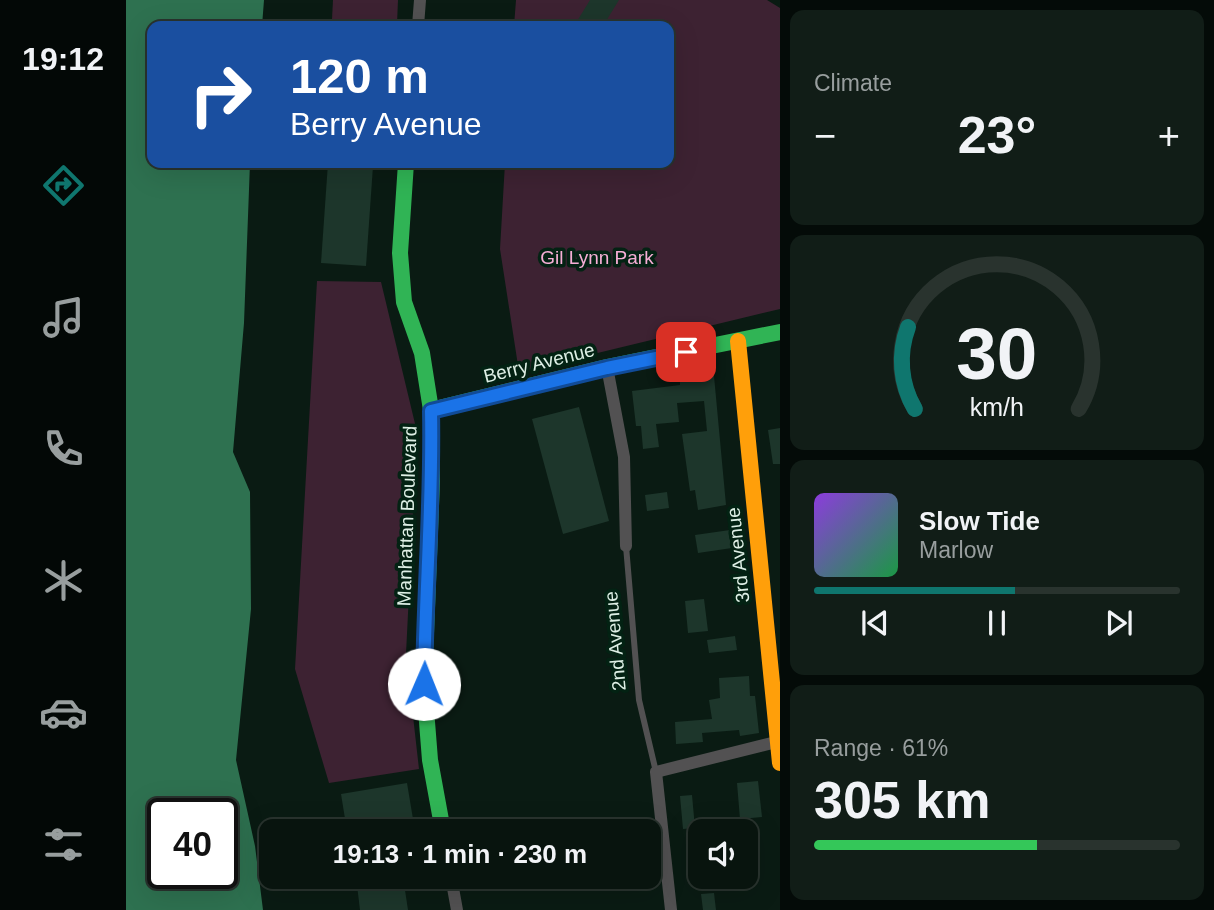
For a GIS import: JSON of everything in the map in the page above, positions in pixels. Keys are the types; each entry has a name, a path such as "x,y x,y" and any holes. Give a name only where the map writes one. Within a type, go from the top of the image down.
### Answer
{"street":[{"path":"418,21 420,0"},
{"name":"Manhattan Boulevard","path":"406,168 400,253 404,302 422,353 431,411 432,481 424,684 430,760 441,819"},
{"name":"Berry Avenue","path":"431,411 607,368 780,332"},
{"name":"3rd Avenue","path":"738,341 780,764"},
{"name":"2nd Avenue","path":"607,368 624,457 625,545"},
{"path":"656,772 779,741"},
{"name":"2nd Avenue","path":"656,772 671,910"},
{"path":"453,889 457,910"}],"lane":[{"name":"2nd Avenue","path":"625,545 639,700 656,772"}],"green space":[{"path":"333,0 398,0 397,21 332,19"},
{"name":"Gil Lynn Park","path":"516,0 767,0 780,8 780,309 519,372 500,249 505,168 674,168 674,21 514,21"},
{"path":"317,281 381,282 417,432 406,654 419,769 329,783 295,669"}],"shaded area":[{"path":"126,0 264,0 262,21 147,21 147,168 250,168 244,323 233,452 250,492 251,609 236,760 255,846 263,910 126,910"}],"building":[{"path":"590,0 619,0 606,21 577,21"},
{"path":"328,168 373,168 366,266 321,263"},
{"path":"694,374 694,378 714,376 726,505 698,510 695,490 690,491 682,434 707,431 704,401 677,403 679,422 656,424 659,447 643,449 641,426 636,426 632,391 680,385 680,376"},
{"path":"579,407 609,521 563,534 532,419"},
{"path":"780,428 780,464 773,464 768,430"},
{"path":"667,492 669,508 647,511 645,495"},
{"path":"730,530 732,548 698,553 695,535"},
{"path":"704,599 708,631 688,633 685,601"},
{"path":"735,636 737,650 709,653 707,640"},
{"path":"749,676 750,696 755,696 759,733 740,736 739,730 702,733 703,742 676,744 675,722 712,719 709,700 720,698 719,678"},
{"path":"758,781 762,817 740,819 737,783"},
{"path":"407,783 413,819 345,819 341,794"},
{"path":"692,795 694,819 688,819 688,829 683,829 680,796"},
{"path":"357,889 405,889 408,910 360,910"},
{"path":"714,893 716,910 703,910 701,894"}],"traffic: fast":[{"path":"406,168 400,253 404,302 422,353 431,410 432,481 424,684 430,760 441,819"},
{"path":"431,410 607,367 780,332"}],"traffic: slow":[{"path":"738,341 780,763"}],"route":[{"path":"424,684 432,481 431,411 607,368 686,352"}]}
